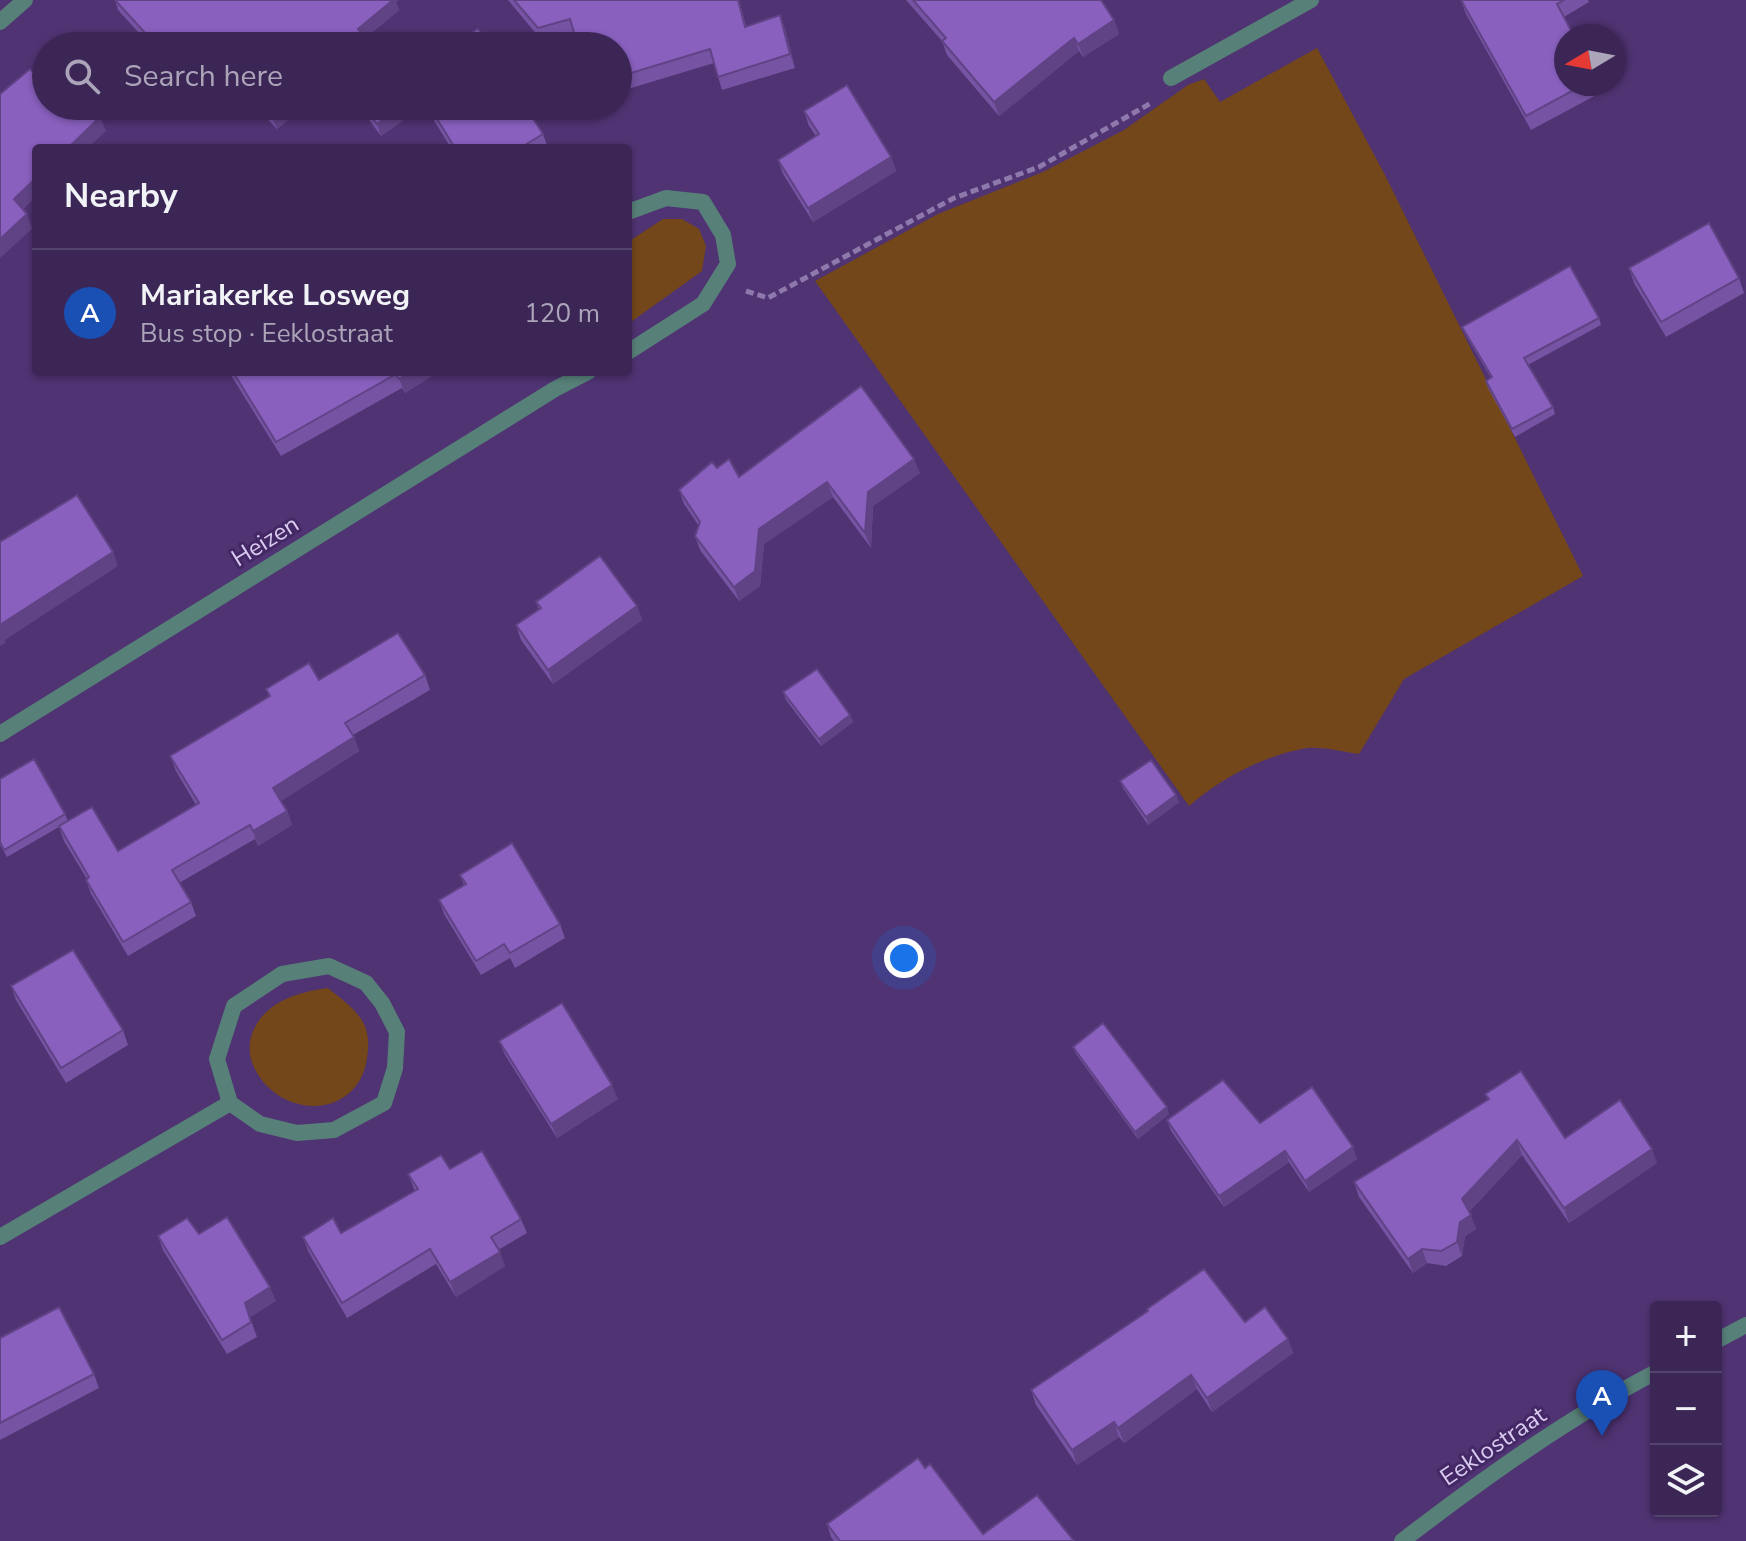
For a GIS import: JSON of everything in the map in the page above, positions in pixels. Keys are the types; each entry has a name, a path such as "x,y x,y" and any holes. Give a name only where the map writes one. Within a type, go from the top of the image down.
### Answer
{"street":[{"path":"0,22 25,0"},
{"path":"1171,78 1311,0"},
{"path":"632,211 666,198 703,202 723,235 728,264 703,304 632,349"},
{"name":"Heizen","path":"0,734 555,380"},
{"path":"329,966 366,983 382,1003 397,1032 395,1068 384,1103 334,1130 297,1133 260,1124 230,1103 217,1059 234,1006 282,974 329,966"},
{"path":"0,1237 230,1103"},
{"path":"1722,1338 1746,1325"},
{"name":"Eeklostraat","path":"1402,1541 1489,1474 1617,1392 1654,1373"}],"path":[{"path":"717,282 768,298 954,198 1039,167 1161,98 1171,78"}],"shaded area":[{"path":"1317,48 1385,175 1583,576 1404,679 1359,754 1315,748 1271,757 1242,770 1189,806 815,281 938,214 1043,172 1124,130 1188,85 1204,79 1220,102"},
{"path":"663,219 682,219 699,229 706,246 702,271 632,321 632,239"},
{"path":"328,988 363,1022 368,1040 367,1058 361,1078 351,1092 320,1106 302,1105 270,1089 257,1073 250,1056 251,1038 261,1018 277,1004 296,995"}],"building":[{"path":"115,0 393,0 358,29 360,32 144,32"},
{"path":"514,0 738,0 745,27 780,15 790,54 718,77 710,49 632,73 632,32 574,32 570,19 538,28"},
{"path":"913,0 1101,0 1114,20 1078,44 1074,38 994,102 942,41 946,38"},
{"path":"1461,0 1564,0 1557,4 1568,24 1554,24 1554,96 1563,96 1526,116"},
{"path":"30,69 32,120 97,120 72,144 32,144 32,182 14,199 27,214 0,239 0,94"},
{"path":"847,85 891,157 808,208 778,160 819,134 804,111"},
{"path":"438,120 534,120 543,134 527,144 453,144"},
{"path":"1709,223 1739,278 1661,322 1629,268"},
{"path":"1570,266 1599,318 1524,358 1553,407 1512,429 1486,381 1492,377 1462,327"},
{"path":"235,376 392,376 276,442"},
{"path":"861,386 914,459 868,492 865,533 827,482 759,529 755,571 734,587 695,536 700,522 679,490 712,462 717,468 729,459 739,477"},
{"path":"77,495 113,552 0,625 0,542"},
{"path":"600,556 637,606 548,670 516,625 541,608 536,602"},
{"path":"398,633 425,675 345,723 354,737 273,788 287,811 253,831 250,825 172,870 191,902 123,942 86,880 89,877 59,826 92,807 118,851 199,803 170,756 270,696 266,689 309,663 319,680"},
{"path":"817,669 850,715 819,739 783,692"},
{"path":"34,759 65,814 4,850 0,842 0,779"},
{"path":"1151,760 1176,795 1146,817 1120,781"},
{"path":"512,843 560,924 510,953 504,944 476,961 439,900 466,884 460,875"},
{"path":"73,950 123,1030 61,1068 11,986"},
{"path":"562,1003 612,1085 551,1124 499,1041"},
{"path":"1103,1023 1167,1107 1135,1132 1073,1047"},
{"path":"1521,1071 1565,1138 1620,1100 1652,1149 1564,1208 1517,1140 1462,1199 1471,1215 1460,1222 1457,1242 1441,1251 1422,1249 1408,1259 1354,1182 1489,1099 1485,1094"},
{"path":"1223,1080 1260,1123 1312,1087 1353,1147 1305,1181 1285,1151 1219,1196 1167,1120"},
{"path":"482,1151 521,1219 491,1237 500,1252 450,1282 430,1249 342,1303 303,1237 333,1218 341,1233 418,1189 408,1174 441,1155 450,1169"},
{"path":"227,1217 270,1287 245,1303 251,1322 222,1340 158,1236 187,1218 199,1234"},
{"path":"1204,1269 1245,1322 1265,1307 1288,1339 1207,1398 1191,1375 1118,1428 1114,1422 1072,1450 1031,1390"},
{"path":"59,1307 94,1374 0,1423 0,1338"},
{"path":"918,1458 925,1468 930,1464 983,1534 1037,1495 1074,1541 840,1541 827,1524"}],"place":[{"name":"Mariakerke Losweg","path":"1602,1436"}]}
